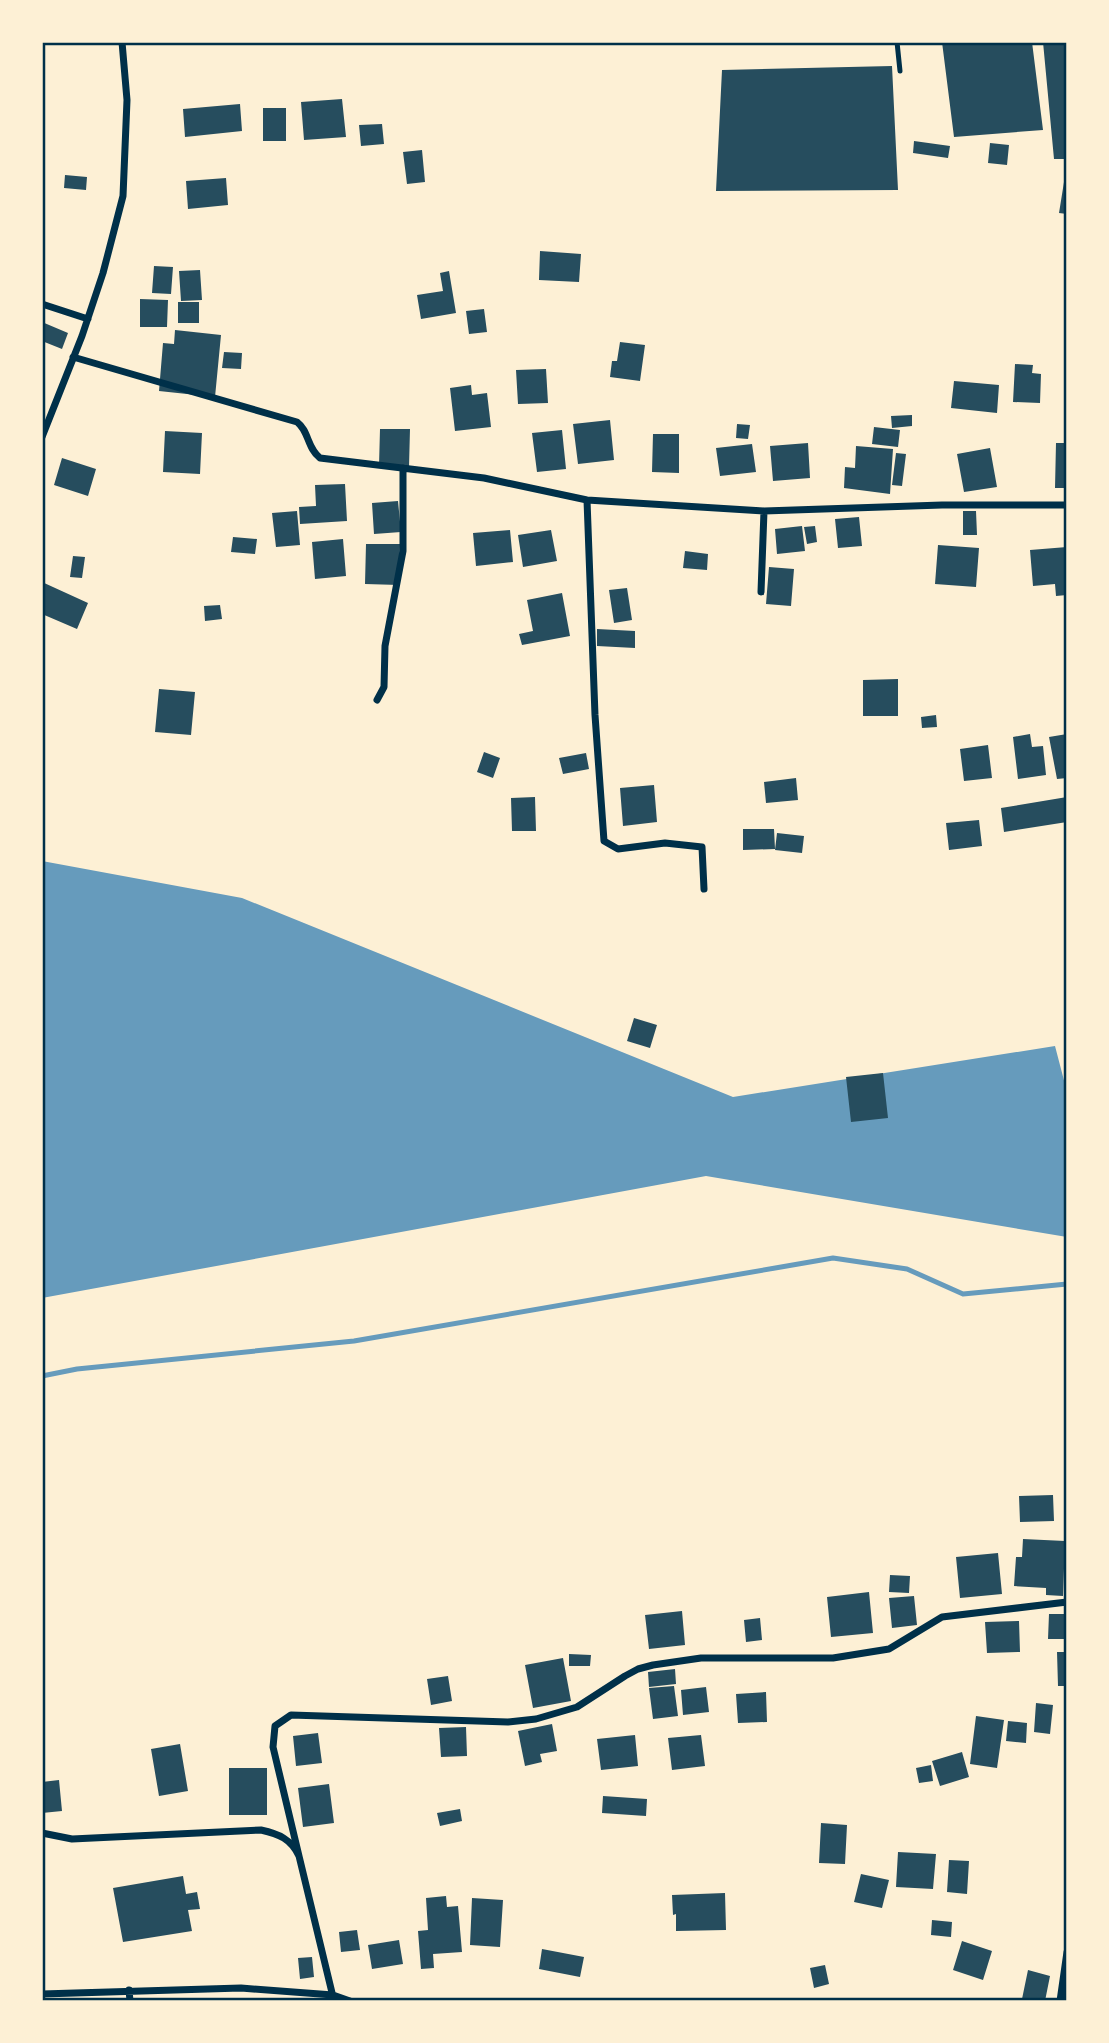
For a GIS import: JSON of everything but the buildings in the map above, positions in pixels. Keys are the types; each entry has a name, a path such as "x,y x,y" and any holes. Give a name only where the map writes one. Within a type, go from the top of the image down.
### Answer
{"street":[{"path":"42,437 88,319 123,196 127,100 122,42"},
{"path":"42,304 88,319"},
{"path":"73,357 297,422 305,431 311,449 320,458 484,478 587,500 764,511 942,505 1067,505"},
{"path":"377,700 384,687 385,646 402,551 403,468"},
{"path":"587,500 595,715 604,841 618,849 664,843 702,847 704,889"},
{"path":"761,592 764,511"},
{"path":"333,1998 273,1747 275,1726 291,1715 508,1722 536,1719 577,1707 625,1676 653,1665 701,1658 833,1658 889,1649 942,1617 1067,1602"},
{"path":"42,1833 72,1839 261,1830 289,1840 299,1856"},
{"path":"1060,2001 1067,1952"},
{"path":"42,1994 241,1989 350,2001"},
{"path":"129,1990 130,2001"}],"lane":[{"path":"897,42 900,71"}],"water":[{"path":"42,861 242,898 733,1097 1055,1046 1067,1092 1067,1237 706,1176 42,1298"}],"waterway":[{"path":"42,1376 77,1369 354,1341 833,1258 907,1269 963,1294 1067,1284"}]}
